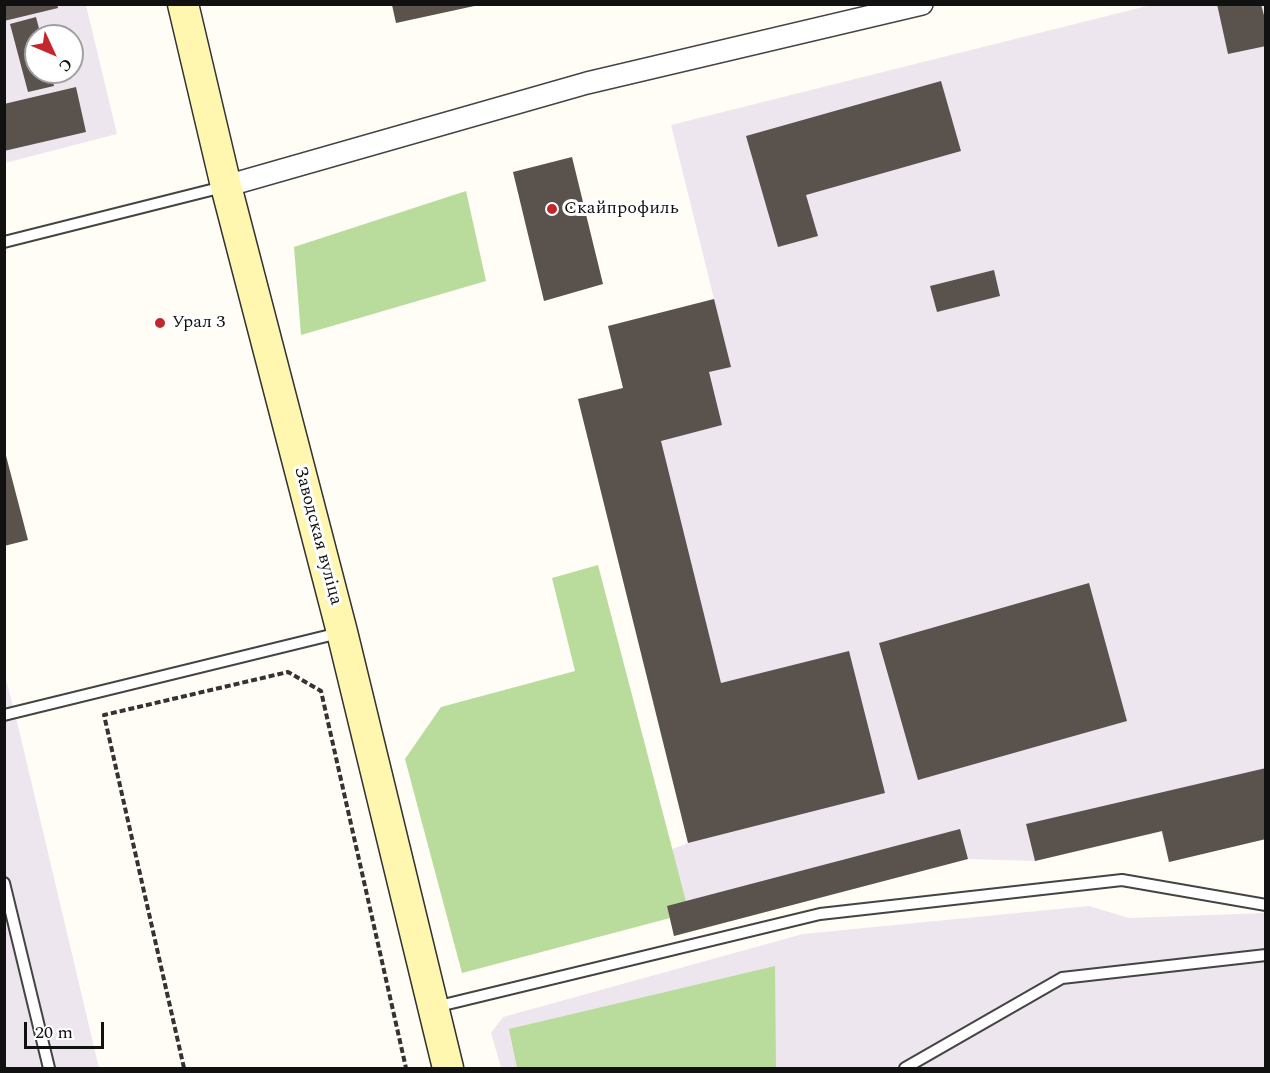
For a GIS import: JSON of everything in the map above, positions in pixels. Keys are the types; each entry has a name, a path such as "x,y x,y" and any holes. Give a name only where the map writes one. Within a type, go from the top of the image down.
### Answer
{"main road":[{"name":"Заводская вуліца","path":"183,4 226,186 342,632 448,1068"}],"street":[{"path":"226,186 587,83 922,4"}],"lane":[{"path":"4,242 226,186"},
{"path":"4,715 342,632"},
{"path":"432,1008 820,914 1122,880 1266,906"},
{"path":"4,884 49,1068"},
{"path":"906,1068 1062,978 1266,954"}],"path":[{"path":"184,1068 104,715 288,672 321,691 406,1068"}],"shaded area":[{"path":"5,5 86,5 117,134 5,163"},
{"path":"1151,5 1265,5 1265,839 1169,862 1161,832 1035,861 968,859 674,936 667,906 649,858 688,843 578,399 623,388 608,326 714,299 671,125"},
{"path":"4,671 20,734 99,1068 5,1068"},
{"path":"1089,906 1129,918 1265,913 1265,1068 501,1068 491,1033 503,1017 803,934"}],"green space":[{"path":"466,191 486,281 301,335 294,247"},
{"path":"598,565 689,913 462,973 405,759 441,707 575,671 552,578"},
{"path":"775,966 776,1068 517,1068 509,1029"}],"building":[{"path":"4,4 57,4 58,8 4,21"},
{"path":"1217,4 1261,4 1266,23 1266,46 1228,54"},
{"path":"392,5 479,5 396,23"},
{"path":"36,17 38,24 24,24 24,77 10,24"},
{"path":"941,81 961,151 806,195 818,236 778,247 746,136"},
{"path":"26,84 54,84 54,86 28,92"},
{"path":"76,87 86,132 4,151 4,104"},
{"path":"572,157 603,284 544,301 513,172"},
{"path":"994,270 1000,296 937,312 930,286"},
{"path":"714,299 731,367 709,372 722,425 661,441 721,683 849,651 885,793 688,843 578,399 623,388 608,326"},
{"path":"4,448 28,540 4,546"},
{"path":"1089,583 1127,721 918,780 879,643"},
{"path":"1266,768 1266,839 1169,862 1162,831 1035,861 1026,824"},
{"path":"960,829 968,859 674,936 667,906"}],"place":[{"name":"Скайпрофиль","path":"552,209"},
{"name":"Урал 3","path":"160,323"}]}
